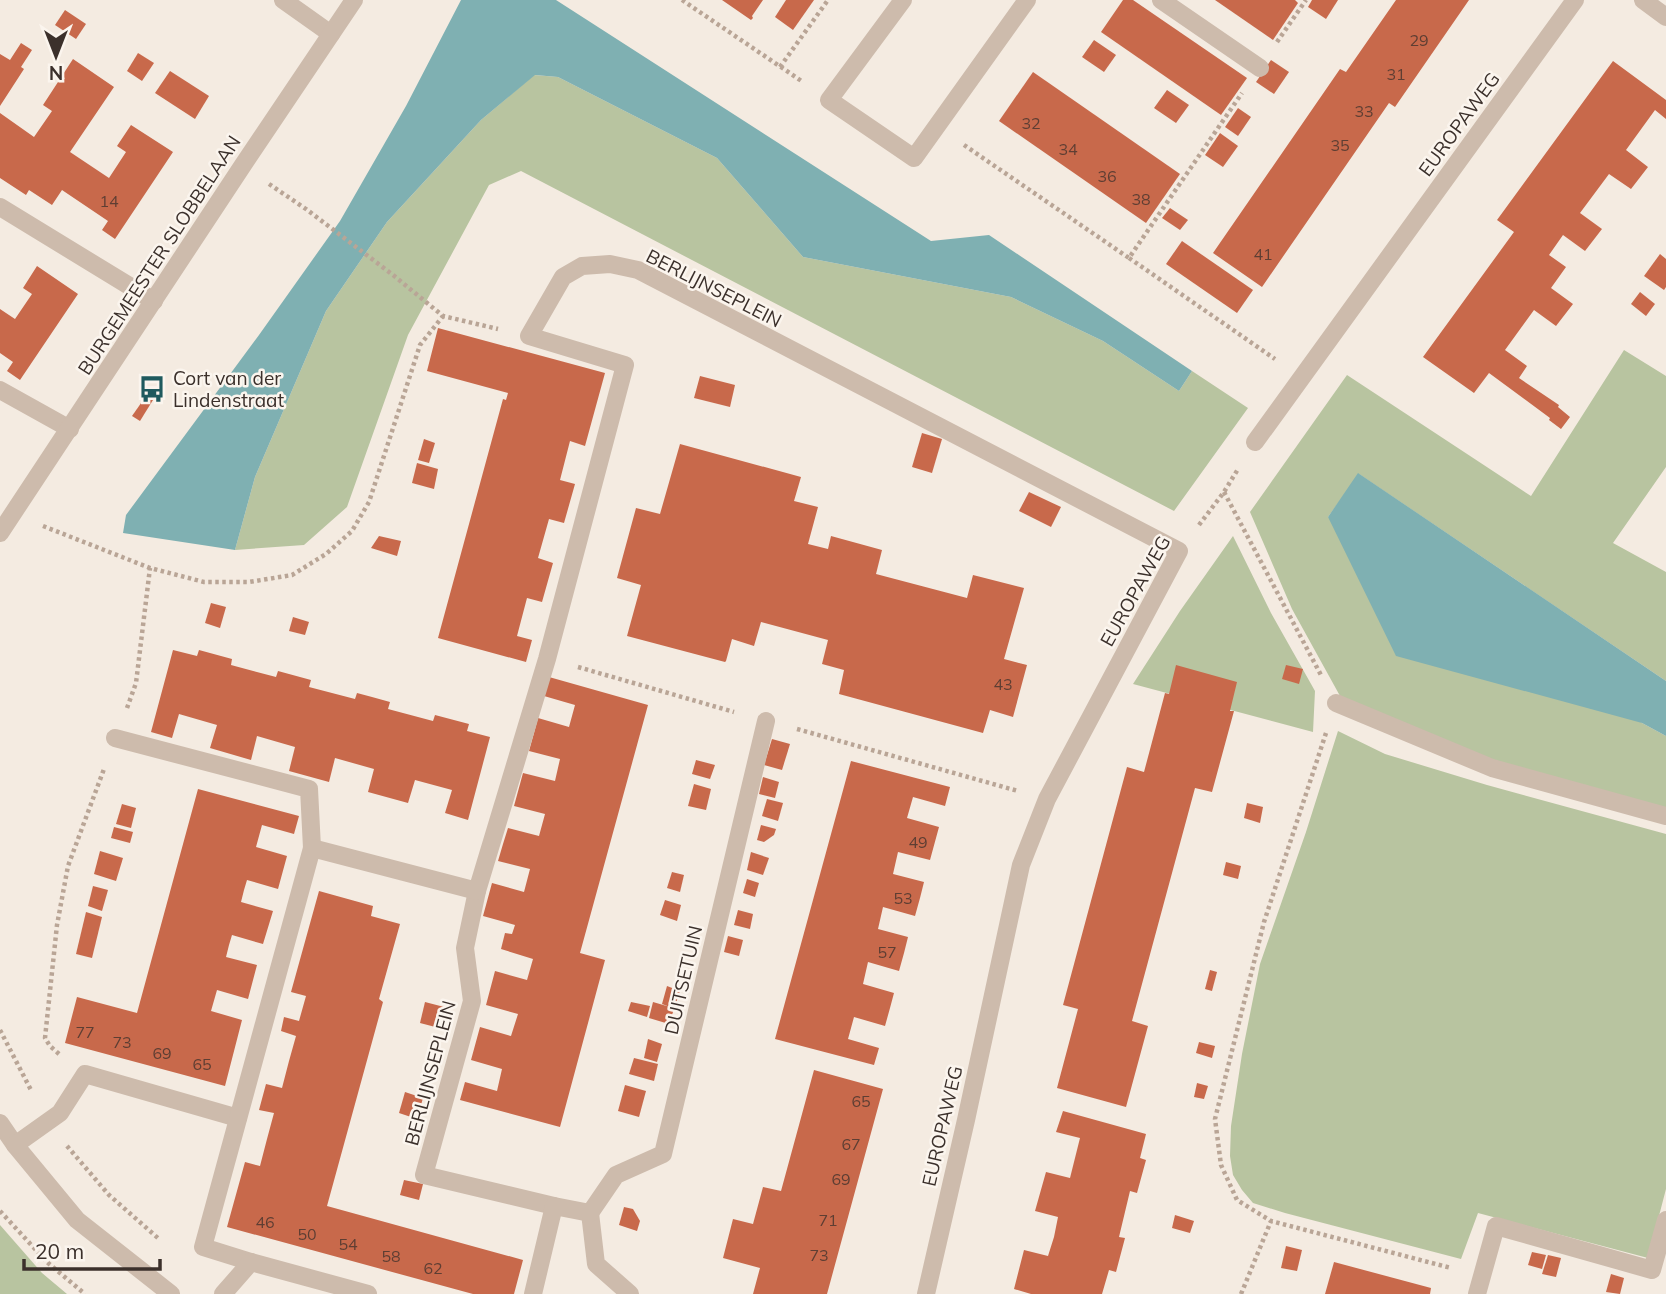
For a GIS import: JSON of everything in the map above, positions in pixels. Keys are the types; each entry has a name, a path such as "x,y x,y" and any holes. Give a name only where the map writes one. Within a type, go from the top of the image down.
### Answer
{"street":[{"path":"283,0 331,34"},
{"name":"BURGEMEESTER SLOBBELAAN","path":"0,533 354,0"},
{"path":"903,0 829,100 914,158 1027,0"},
{"path":"1161,0 1260,68"},
{"name":"EUROPAWEG","path":"1255,442 1575,0"},
{"path":"1643,0 1666,17"},
{"path":"0,207 154,301"},
{"name":"BERLIJNSEPLEIN","path":"554,1206 424,1175 472,1001 465,948 477,891 547,659 625,365 529,336 564,277 582,266 610,264 638,270 1179,551"},
{"path":"0,390 69,429"},
{"name":"EUROPAWEG","path":"926,1294 1021,865 1047,799 1179,551"},
{"path":"1336,703 1492,768 1666,816"},
{"name":"DUITSETUIN","path":"590,1213 616,1175 663,1154 766,720"},
{"path":"116,738 309,789 312,848 203,1247 368,1294"},
{"path":"312,848 477,891"},
{"path":"15,1145 60,1113 85,1074 238,1118"},
{"path":"0,1123 78,1220 171,1294"},
{"path":"533,1294 554,1206 590,1213 596,1264 630,1294"},
{"path":"1477,1294 1496,1226 1659,1272 1666,1220"},
{"path":"223,1294 251,1262"}],"path":[{"path":"682,0 829,100"},
{"path":"780,67 828,0"},
{"path":"1129,258 1306,0"},
{"path":"937,126 1302,377"},
{"path":"306,209 443,316 529,336"},
{"path":"12,514 150,568 204,582 249,582 292,575 326,554 352,531 369,502 420,345 443,316"},
{"name":"EUROPAWEG","path":"1179,551 1224,492 1255,442"},
{"path":"1224,492 1336,703 1264,922 1215,1119 1221,1165 1237,1200 1271,1222 1482,1276"},
{"path":"85,1074 50,1046 45,1038 57,925 68,866 136,683 150,568"},
{"path":"0,1030 50,1122 70,1150 109,1195 160,1240"},
{"path":"0,1211 47,1262 85,1294"},
{"path":"1241,1294 1271,1222"}],"green space":[{"path":"534,75 558,77 717,158 803,257 1011,297 1103,341 1179,391 1192,371 1248,408 1174,511 521,171 489,185 408,335 347,507 304,545 235,550 255,477 326,311 387,222 481,120"},
{"path":"1624,350 1666,376 1666,467 1613,543 1666,572 1666,681 1359,474 1328,517 1642,723 1666,736 1666,808 1487,761 1345,705 1292,609 1250,512 1347,375 1531,496"},
{"path":"1233,536 1271,613 1315,691 1313,732 1133,684"},
{"path":"1338,731 1385,754 1666,834 1666,1189 1648,1258 1478,1213 1461,1259 1253,1203 1233,1175 1230,1156 1231,1126 1260,964"},
{"path":"0,1225 42,1273 67,1294 0,1294"}],"water":[{"path":"461,0 556,0 931,241 989,235 1192,371 1179,391 1103,341 1011,297 803,257 717,158 558,77 535,75 481,120 387,222 326,311 255,477 235,550 123,533 126,515 340,221 406,106"},
{"path":"1358,473 1666,681 1666,736 1642,723 1396,656 1328,517"}],"building":[{"path":"722,0 763,0 751,20"},
{"path":"786,0 814,0 793,30 775,17"},
{"path":"1123,0 1133,0 1247,78 1221,115 1101,32"},
{"path":"1215,0 1295,0 1298,3 1273,40"},
{"path":"1312,0 1338,0 1326,19 1308,7"},
{"path":"1396,0 1469,0 1395,107 1389,103 1262,287 1213,253 1340,69 1346,72"},
{"path":"65,10 86,24 76,39 55,25"},
{"path":"1094,40 1116,55 1104,72 1082,57"},
{"path":"21,43 32,50 21,67 24,69 0,106 0,54 10,60"},
{"path":"138,53 154,63 142,81 127,71"},
{"path":"73,59 114,87 70,152 109,178 126,152 117,146 131,125 173,152 115,239 102,230 108,221 62,190 52,205 29,190 26,195 0,178 0,113 34,137 52,111 43,105"},
{"path":"1271,60 1289,72 1274,94 1256,82"},
{"path":"1613,61 1666,100 1666,119 1655,110 1626,150 1648,167 1631,189 1609,174 1580,213 1602,229 1585,251 1563,235 1549,255 1566,267 1551,288 1573,304 1556,326 1534,310 1505,350 1527,366 1519,378 1559,405 1570,417 1561,429 1489,373 1474,393 1423,357 1514,232 1497,220"},
{"path":"170,71 209,96 195,119 155,93"},
{"path":"1033,72 1180,174 1146,223 999,121"},
{"path":"1167,90 1189,105 1176,123 1154,108"},
{"path":"1238,108 1251,117 1238,136 1225,127"},
{"path":"1220,133 1238,146 1223,167 1205,155"},
{"path":"1170,208 1188,220 1180,230 1162,218"},
{"path":"1182,241 1253,290 1237,313 1166,264"},
{"path":"1660,254 1666,259 1664,290 1644,276"},
{"path":"37,266 78,294 20,380 7,371 13,362 0,353 0,309 15,319 32,294 23,288"},
{"path":"1640,292 1655,304 1646,316 1631,304"},
{"path":"438,328 605,373 585,446 570,441 560,480 575,484 564,523 549,519 538,558 553,563 542,602 527,598 517,636 532,640 526,662 438,638 503,399 506,400 508,393 427,371"},
{"path":"700,376 735,385 730,407 694,398"},
{"path":"146,396 153,400 140,421 132,416"},
{"path":"922,433 942,439 932,473 912,467"},
{"path":"424,439 435,443 429,463 418,460"},
{"path":"680,444 801,477 794,501 818,507 808,544 828,549 831,536 882,550 876,574 967,598 973,575 1024,588 1004,659 1027,665 1013,717 990,710 983,733 839,694 844,670 822,664 828,640 761,622 754,646 732,639 725,662 627,636 641,585 617,578 636,508 660,514"},
{"path":"417,463 438,469 434,489 412,483"},
{"path":"1029,492 1061,507 1051,527 1019,511"},
{"path":"379,536 401,541 397,556 371,548"},
{"path":"211,603 226,607 220,628 205,623"},
{"path":"293,617 309,622 305,635 289,631"},
{"path":"173,650 197,656 199,650 232,659 231,665 276,677 278,671 311,680 309,687 355,699 357,693 390,702 388,709 433,721 435,715 469,724 467,731 490,737 468,820 445,813 452,790 415,780 408,803 368,792 374,769 335,758 329,782 289,771 295,747 257,736 251,760 210,748 217,725 179,714 172,738 151,732"},
{"path":"1176,665 1237,682 1230,711 1234,711 1212,792 1195,788 1132,1021 1148,1026 1126,1107 1057,1088 1078,1009 1063,1005 1127,767 1144,772 1165,693 1169,694"},
{"path":"1286,665 1303,669 1299,684 1282,679"},
{"path":"549,677 648,705 580,953 605,960 560,1127 460,1100 465,1082 497,1091 502,1069 471,1060 480,1027 511,1036 518,1014 486,1005 495,971 527,980 533,959 501,949 505,933 512,934 515,925 483,916 492,883 524,892 530,869 498,861 508,828 539,836 545,814 514,806 523,773 555,781 560,759 529,751 538,718 569,727 575,705 544,696"},
{"path":"772,739 790,744 782,770 764,765"},
{"path":"696,760 715,765 710,779 692,774"},
{"path":"851,761 950,787 945,806 913,797 907,818 939,827 930,860 898,852 893,874 924,882 915,916 883,907 878,929 908,937 904,953 899,971 868,962 863,984 894,993 885,1026 854,1017 848,1039 879,1048 874,1065 775,1039"},
{"path":"763,777 779,782 775,798 759,794"},
{"path":"694,784 711,789 706,810 688,806"},
{"path":"198,789 299,816 294,834 262,825 256,847 287,856 278,889 247,880 244,890 241,902 273,911 263,944 232,935 229,945 226,957 257,965 248,999 217,990 211,1011 242,1020 225,1086 65,1043 77,997 137,1013"},
{"path":"767,799 783,803 778,821 762,816"},
{"path":"1247,803 1263,807 1260,823 1244,818"},
{"path":"122,804 136,808 131,828 116,824"},
{"path":"761,825 776,829 774,835 764,842 757,840"},
{"path":"114,827 133,832 130,843 111,838"},
{"path":"100,851 123,858 116,881 94,874"},
{"path":"751,852 769,858 763,875 747,870"},
{"path":"1226,862 1241,866 1238,879 1223,875"},
{"path":"672,872 684,875 680,892 667,888"},
{"path":"747,879 759,883 755,897 743,893"},
{"path":"93,886 108,890 102,911 88,906"},
{"path":"319,891 373,906 371,916 400,924 379,999 383,1002 327,1206 523,1260 514,1294 473,1294 227,1227 245,1162 260,1166 274,1113 259,1110 266,1084 282,1088 296,1036 281,1031 284,1017 299,1021 306,996 291,992"},
{"path":"665,900 681,905 677,921 660,915"},
{"path":"738,910 753,914 750,929 734,925"},
{"path":"86,912 102,917 92,958 76,954"},
{"path":"728,936 743,940 739,956 724,952"},
{"path":"1210,970 1217,972 1212,991 1205,989"},
{"path":"667,986 680,991 669,1024 649,1018 653,1002 670,1007 662,1004"},
{"path":"425,1002 448,1008 443,1029 420,1023"},
{"path":"631,1002 650,1006 647,1017 628,1011"},
{"path":"648,1039 662,1044 657,1062 644,1058"},
{"path":"1199,1042 1215,1046 1212,1058 1196,1053"},
{"path":"634,1058 658,1064 654,1081 629,1074"},
{"path":"814,1070 883,1089 827,1294 753,1294 760,1268 723,1258 733,1219 753,1224 763,1187 781,1191"},
{"path":"1197,1083 1208,1086 1204,1099 1194,1097"},
{"path":"625,1085 646,1091 639,1117 618,1111"},
{"path":"405,1092 423,1098 417,1119 399,1113"},
{"path":"1063,1111 1146,1134 1140,1158 1146,1160 1137,1193 1130,1191 1119,1237 1125,1238 1116,1272 1109,1270 1102,1294 1031,1294 1014,1289 1024,1250 1048,1256 1054,1237 1058,1217 1035,1211 1046,1172 1070,1178 1080,1138 1056,1132"},
{"path":"404,1180 423,1184 419,1200 400,1195"},
{"path":"624,1207 633,1209 640,1221 637,1231 619,1225"},
{"path":"1175,1215 1194,1221 1190,1233 1172,1228"},
{"path":"1286,1246 1302,1250 1297,1271 1281,1268"},
{"path":"1532,1252 1546,1255 1542,1269 1528,1265"},
{"path":"1548,1255 1561,1258 1556,1277 1542,1274"},
{"path":"1334,1262 1431,1288 1430,1294 1325,1294"},
{"path":"1611,1274 1624,1278 1620,1294 1606,1292"}],"place":[{"name":"Cort van der Lindenstraat","path":"152,389"}]}
